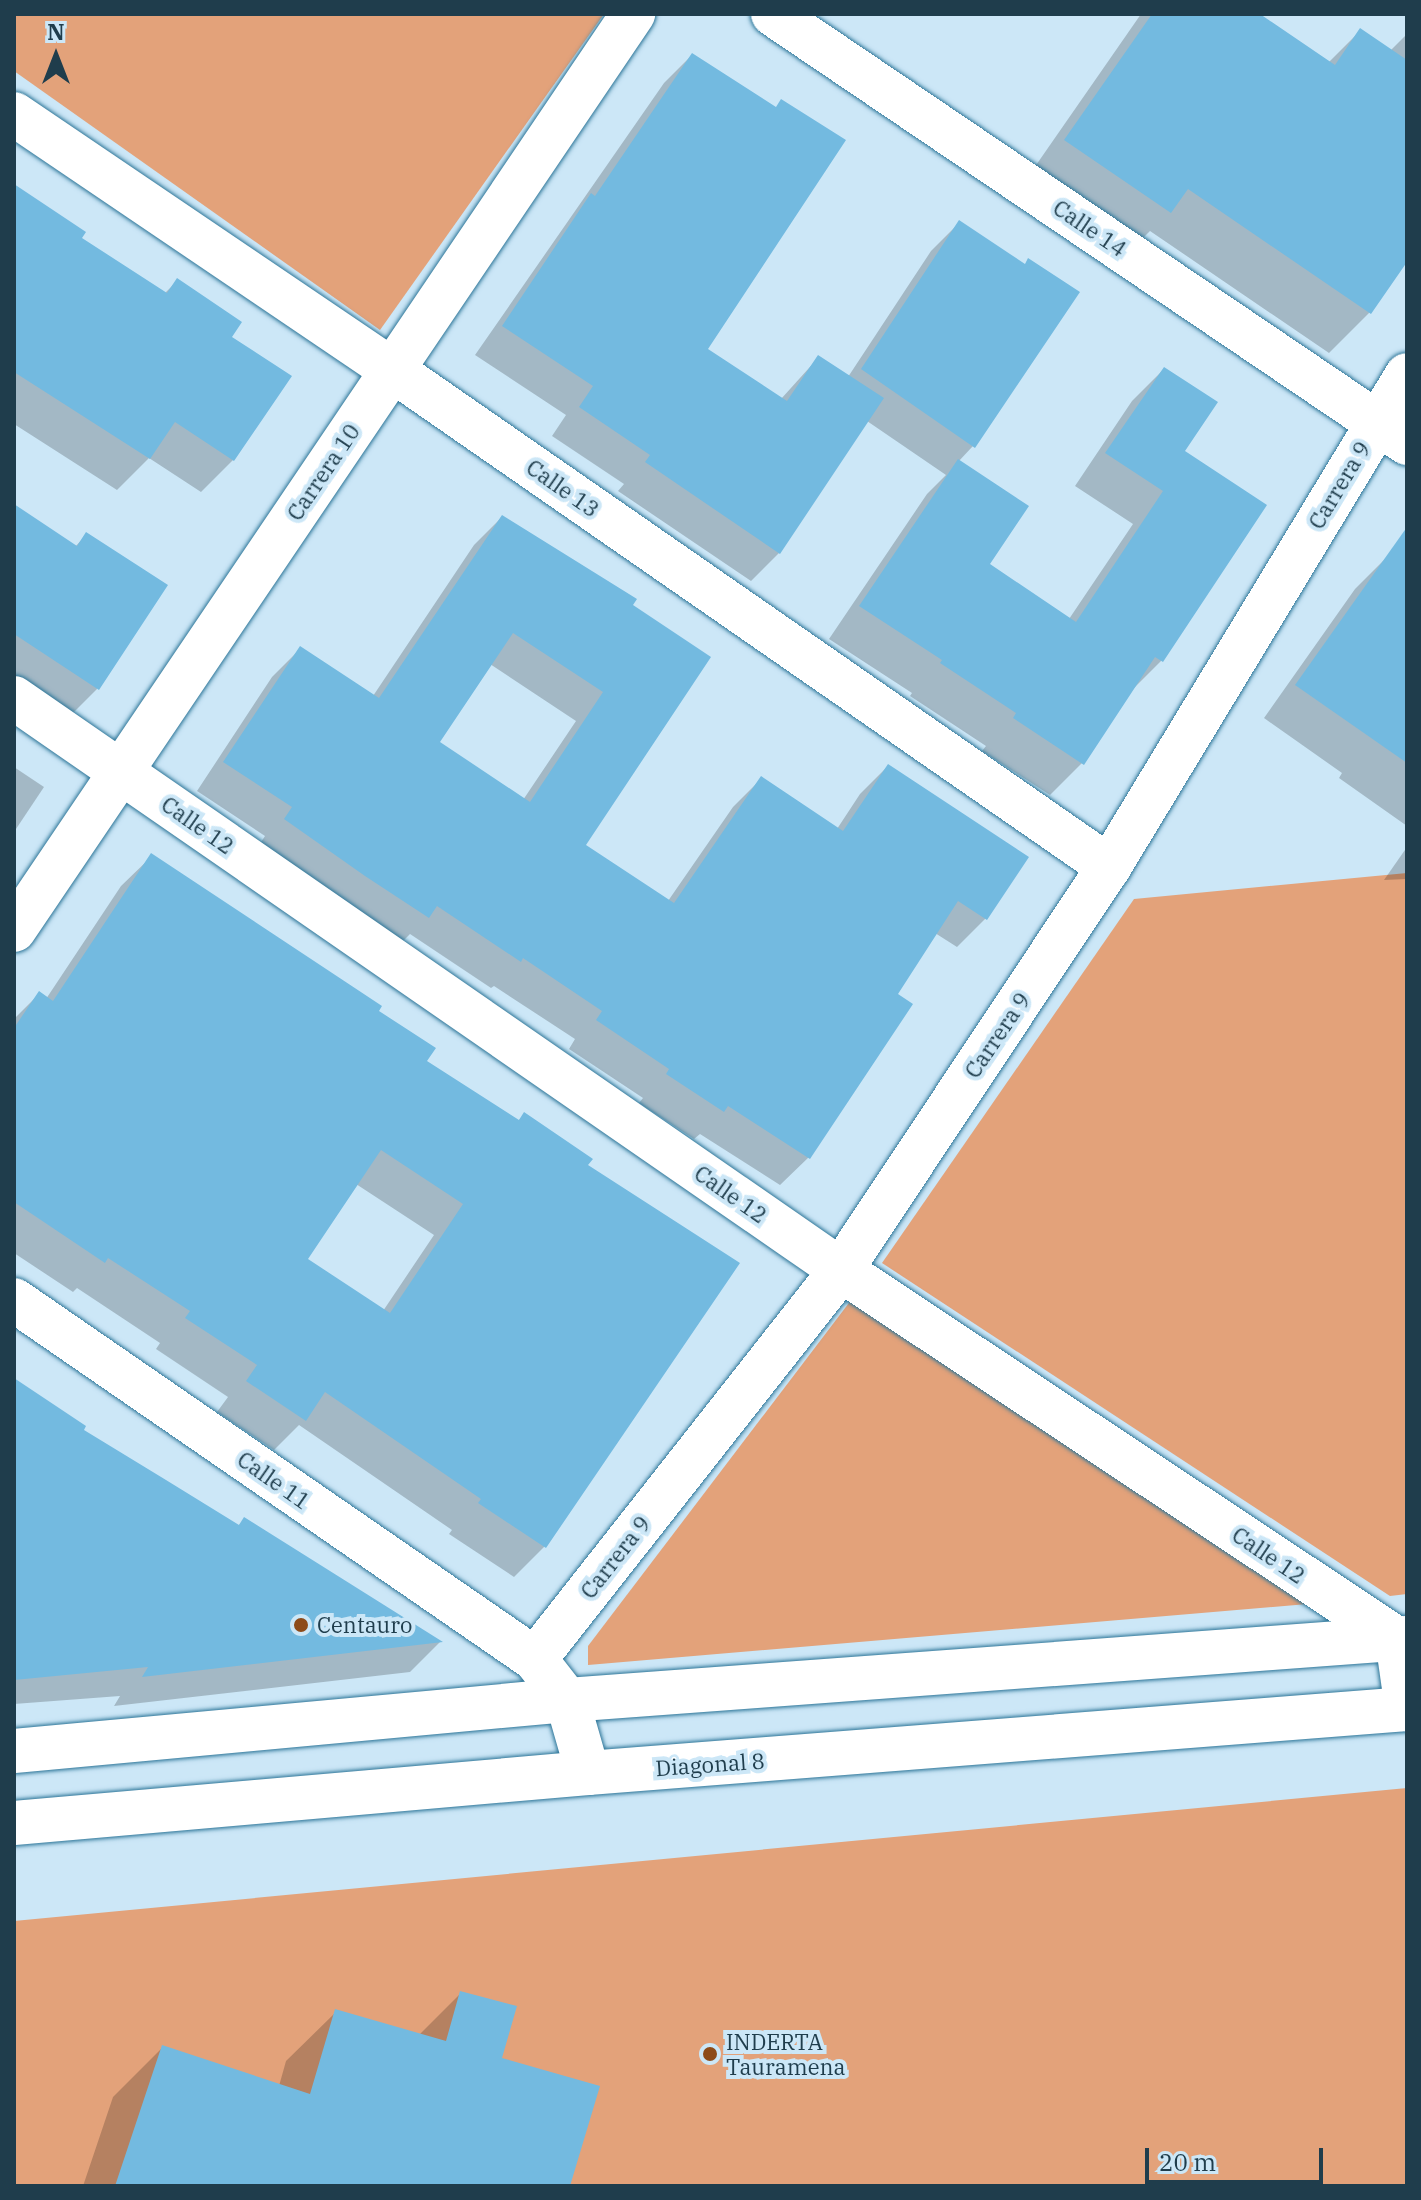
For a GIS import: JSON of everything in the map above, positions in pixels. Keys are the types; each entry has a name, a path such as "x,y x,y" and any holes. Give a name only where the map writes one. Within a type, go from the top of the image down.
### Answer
{"street":[{"name":"Carrera 10","path":"14,930 123,774 391,369 633,14"},
{"name":"Calle 14","path":"773,14 1392,432"},
{"name":"Calle 13","path":"14,114 391,369 1109,867"},
{"name":"Carrera 9","path":"535,1659 841,1270 1109,867 1392,432 1407,375"},
{"name":"Calle 12","path":"14,698 841,1270 1402,1639"},
{"name":"Calle 11","path":"14,1300 535,1659 567,1700"},
{"path":"14,1751 567,1700 1402,1639 1407,1709"},
{"path":"567,1700 588,1773"},
{"name":"Diagonal 8","path":"14,1823 588,1773 1407,1709"}],"shaded area":[{"path":"14,14 604,14 380,330 14,71"},
{"path":"1407,873 1407,1594 1390,1596 882,1263 1134,899"},
{"path":"858,1291 1319,1603 588,1665 588,1646"},
{"name":"INDERTA Tauramena","path":"1407,1788 1407,2186 14,2186 14,1921"}],"building":[{"path":"1152,14 1260,14 1335,65 1360,28 1407,60 1407,262 1371,314 1188,189 1171,213 1064,140"},
{"path":"692,53 776,107 781,99 846,140 708,349 787,401 818,355 884,398 780,554 645,462 650,455 579,407 593,386 502,326 591,193 595,196"},
{"path":"14,184 86,232 82,238 167,293 177,278 242,322 232,337 292,376 234,461 175,422 150,459 14,372"},
{"path":"959,220 1025,264 1028,258 1080,292 975,448 861,369"},
{"path":"1164,367 1218,402 1185,451 1267,505 1163,662 1155,657 1084,765 1013,718 1016,713 940,663 942,660 859,606 958,459 1029,506 990,564 1076,622 1163,491 1105,453"},
{"path":"14,504 77,546 86,532 168,585 99,690 14,634"},
{"path":"502,515 637,599 633,605 711,657 586,845 674,903 761,776 843,831 888,764 1029,857 987,920 958,901 898,994 913,1004 810,1159 728,1106 724,1112 666,1074 669,1069 596,1020 602,1011 523,958 521,962 437,906 429,918 365,876 284,819 292,807 223,762 300,646 379,698","holes":["513,633 603,692 530,802 440,742"]},
{"path":"1407,527 1407,763 1295,685"},
{"path":"151,853 382,1006 379,1011 436,1048 427,1061 519,1120 524,1112 593,1159 588,1165 740,1263 546,1548 478,1503 481,1499 325,1392 306,1421 246,1381 257,1365 185,1318 190,1311 108,1258 105,1263 14,1202 14,1028 39,991 53,1001","holes":["381,1150 463,1204 390,1313 308,1259"]},
{"path":"14,1378 86,1426 84,1430 239,1525 244,1517 443,1642 142,1677 148,1667 14,1680"},
{"path":"460,1991 517,2006 502,2058 600,2086 570,2186 115,2186 162,2045 310,2094 335,2009 446,2041"}],"place":[{"name":"Centauro","path":"301,1625"},
{"name":"INDERTA Tauramena","path":"710,2054"}]}
